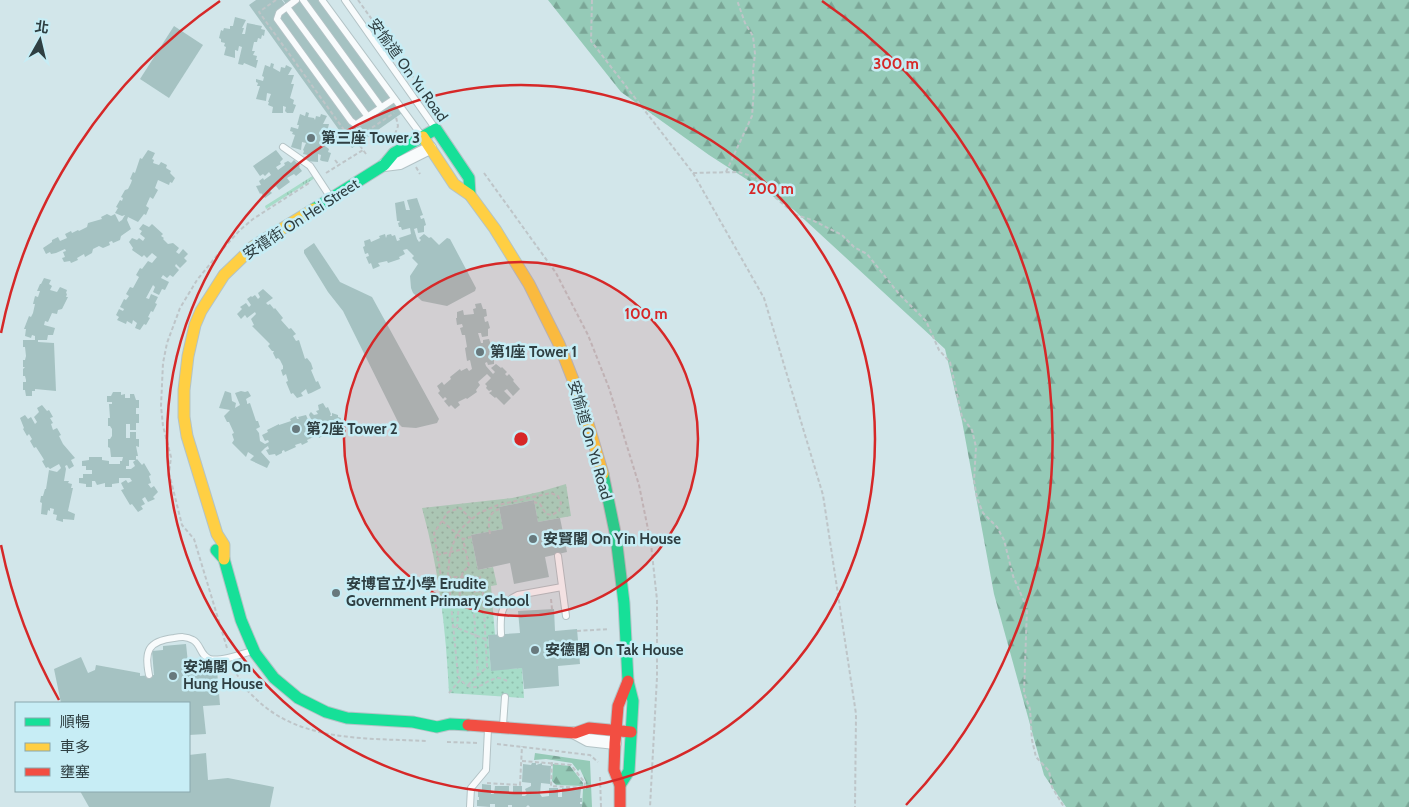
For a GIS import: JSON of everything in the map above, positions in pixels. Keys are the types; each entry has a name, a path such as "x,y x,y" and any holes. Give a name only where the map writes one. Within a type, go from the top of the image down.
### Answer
{"street":[{"name":"安禧街 On Hei Street","path":"436,129 423,138 400,163 384,166 266,238 244,255 215,286 204,304 195,325 188,356 184,390 184,417 217,534 223,541 226,550 224,559 247,638 261,664 281,686 298,699 316,708 343,717 424,723 433,718 442,719 450,724 575,733 588,740 616,737 631,732"},
{"name":"安愉道 On Yu Road","path":"436,129 469,178 470,195"},
{"name":"安愉道 On Yu Road","path":"423,138 443,141"},
{"name":"安愉道 On Yu Road","path":"423,138 454,184 470,195 529,284 559,344 581,400 602,471 616,537 624,603 628,681 633,701 629,771 620,785"},
{"name":"安愉道 On Yu Road","path":"620,807 620,785 614,770 616,737 618,706 628,681"},
{"name":"安禧街 On Hei Street","path":"616,737 630,744"}],"lane":[{"path":"296,0 279,13 277,19 351,121 355,124 358,123 394,99"},
{"path":"303,0 381,107"},
{"path":"322,0 423,138"},
{"path":"345,0 436,129"},
{"path":"287,7 368,117"},
{"path":"283,147 310,166 331,199"},
{"path":"558,556 566,616"},
{"path":"501,634 501,613 503,607 512,598 518,595 562,587"},
{"path":"149,675 146,661 148,652 154,644 164,639 191,638 198,644 207,658 215,660 229,655 254,651"},
{"path":"503,729 505,697"},
{"path":"470,807 471,788 486,770 488,728"}],"path":[{"name":"安愉道 On Yu Road","path":"358,0 443,119"},
{"path":"592,0 591,41 692,173 764,298 823,495 856,714 855,807"},
{"path":"726,172 752,116 754,89 753,71 755,54 753,36 745,22 737,0"},
{"path":"366,154 355,139 394,113 398,122 395,134"},
{"name":"安禧街 On Hei Street","path":"322,175 362,150"},
{"path":"335,160 339,165"},
{"path":"415,166 420,174"},
{"path":"692,173 738,172 755,177 770,193 796,215 812,220 842,235 854,247 867,254 899,294 926,321 939,350 950,362 962,417 972,430 976,447 974,481 977,498 983,513 997,527 1004,540 1013,576 1027,608 1024,693 1030,709 1032,740 1036,757 1048,771 1052,787 1064,807"},
{"name":"安禧街 On Hei Street","path":"240,230 267,210 314,181"},
{"path":"163,368 163,426 171,457 169,473 182,525 194,539 229,655 242,685 252,695"},
{"path":"507,681 496,678 481,686 468,685 460,680 456,672 448,576 450,552 457,534 479,513 498,505 547,494 554,494 561,503 559,511 552,515 546,514 540,504 534,502"},
{"path":"471,519 460,508 448,512 434,533 441,576 480,577 473,597 478,676"},
{"path":"490,534 489,518 493,512 499,509"},
{"path":"442,521 463,539 468,566 461,576 456,628"},
{"path":"463,539 471,537"},
{"path":"437,555 465,549"},
{"path":"439,587 449,585"},
{"path":"468,685 488,667 483,593 475,590"},
{"path":"452,626 486,640"},
{"path":"577,631 609,629"},
{"path":"449,693 460,680"},
{"path":"391,739 407,740"},
{"path":"485,783 520,785 522,740"},
{"path":"477,743 522,746 590,755 596,759 599,768"},
{"path":"522,760 552,762 571,764 585,783 584,788 551,786 552,762"},
{"path":"600,778 601,807"}],"green space":[{"path":"548,0 1409,0 1409,807 1066,807 1044,775 994,594 962,421 945,349 794,210 709,155 621,92"},
{"path":"314,175 315,178 266,209 265,206"},
{"path":"566,484 571,516 538,522 534,500 499,507 503,529 471,535 478,570 493,567 497,585 491,586 495,635 488,636 491,670 522,668 524,698 449,693 441,600 422,508 512,498"},
{"path":"535,753 590,761 592,807 582,807 583,789 586,789 586,782 580,769 578,771 572,763 546,759 534,760"},
{"path":"553,764 570,766 583,783 583,786 556,785 552,781"}],"building":[{"path":"256,0 282,0 348,91 283,0 323,0 405,111 365,139 284,28 364,140 352,148 249,5"},
{"path":"235,17 246,20 242,28 244,28 242,34 245,34 247,23 262,26 261,29 265,30 264,36 262,35 261,39 258,38 257,42 254,42 252,51 255,51 253,55 257,56 256,60 258,60 256,68 244,63 243,65 238,64 242,47 239,46 238,51 235,50 235,58 224,55 225,43 221,42 219,38 221,30 223,31 224,28 230,29 230,26 233,26"},
{"path":"174,26 203,45 169,98 140,79"},
{"path":"271,63 274,64 273,68 280,72 281,67 285,68 286,65 292,68 288,75 294,75 291,84 294,84 290,98 294,100 293,104 296,105 293,113 287,113 285,111 286,107 283,106 283,113 272,113 273,107 268,105 271,94 267,93 266,101 256,99 260,86 257,86 256,79 263,81 264,77 262,76 265,65 270,67"},
{"name":"第三座 Tower 3","path":"306,112 309,113 308,117 315,120 316,116 320,117 321,114 327,116 323,124 329,124 327,132 329,133 325,146 329,149 328,152 331,153 328,162 320,160 321,155 318,154 318,162 306,161 308,155 303,154 303,150 306,143 302,142 301,150 291,147 295,135 290,131 291,127 298,129 299,125 297,125 300,114 305,116"},
{"path":"148,150 155,153 152,159 154,160 153,163 159,165 161,162 167,165 166,168 171,171 170,173 175,178 169,185 158,180 155,188 158,190 153,199 150,197 146,206 149,208 146,215 144,214 138,222 128,217 127,220 131,229 121,236 120,240 113,243 112,241 109,242 110,245 103,248 99,246 93,249 92,253 85,257 84,254 77,258 78,260 71,263 70,261 64,262 62,258 65,257 63,252 66,251 65,249 56,253 51,254 50,252 46,254 43,248 52,240 58,237 60,241 67,238 65,234 71,231 72,233 79,231 87,227 88,223 102,219 101,217 107,214 111,216 115,214 119,222 122,220 125,215 122,216 115,213 118,208 116,207 120,200 122,201 123,198 121,197 131,183 132,180 130,179 133,172 135,173 140,158 142,159"},
{"path":"276,150 283,159 280,162 281,164 276,167 278,170 285,165 284,163 288,161 291,163 294,160 302,171 296,176 294,174 287,178 290,182 279,190 276,186 270,191 272,193 265,198 260,194 256,186 261,185 259,181 263,178 264,180 271,175 269,172 265,176 263,174 260,176 253,166"},
{"path":"417,198 423,215 420,216 421,219 424,218 426,225 424,226 424,232 418,233 417,228 414,229 417,239 419,242 421,240 419,238 424,234 429,238 431,237 439,245 447,238 450,239 476,288 475,291 447,306 422,301 413,293 410,276 418,264 412,258 414,256 407,249 403,250 405,254 399,257 400,259 388,263 387,261 378,263 380,266 373,269 366,257 369,256 368,253 365,254 363,247 365,246 364,241 370,239 371,242 385,234 386,238 387,235 395,235 397,241 400,240 399,238 411,234 410,228 402,230 399,227 398,223 400,222 397,221 395,203 404,201 406,210 410,210 407,200"},
{"path":"143,224 149,227 152,224 163,234 161,236 168,244 173,243 179,248 176,252 179,254 183,249 188,254 184,258 187,261 180,268 176,264 175,266 179,270 173,277 170,275 167,278 163,275 161,278 169,282 165,290 162,289 159,295 153,292 155,287 153,285 146,298 149,299 151,294 158,297 155,303 157,304 153,312 151,311 146,325 144,324 140,330 135,328 137,323 133,320 132,324 127,321 126,324 117,320 119,317 116,315 119,309 123,311 124,309 120,307 124,299 126,300 129,296 126,294 130,287 133,288 139,277 136,275 140,268 142,269 148,261 152,263 157,257 152,253 147,258 144,255 142,257 132,250 133,248 129,242 132,238 137,240 139,238 143,241 145,238 140,234 142,231 139,229"},
{"path":"314,243 340,282 372,297 439,419 437,423 416,428 402,427 399,424 343,311 328,292 304,253 304,250"},
{"path":"44,278 51,280 49,284 52,286 50,290 57,292 60,287 67,290 66,297 68,297 62,309 58,310 57,314 52,313 48,322 45,321 44,325 55,328 53,335 48,335 47,340 38,340 38,342 54,343 56,391 35,389 35,391 32,391 32,396 26,396 25,390 23,390 23,382 26,382 26,380 25,376 23,376 23,369 25,367 23,367 23,360 25,360 26,356 23,340 35,340 35,336 32,335 31,338 25,336 26,329 24,329 29,316 31,317 33,313 35,296 38,297 40,291 37,291"},
{"path":"263,289 273,298 266,303 275,308 283,318 281,320 296,334 293,336 296,341 299,340 305,359 307,358 311,363 313,369 311,370 321,388 308,394 306,389 301,393 303,396 297,398 293,393 291,394 286,382 288,381 286,374 283,376 281,370 283,366 280,360 276,359 274,351 268,346 270,344 252,326 254,325 251,319 256,314 255,312 247,318 245,315 241,319 237,314 242,309 240,307 246,303 249,307 251,305 247,299 255,295 258,299 260,297 258,293"},
{"name":"第1座 Tower 1","path":"481,303 483,309 486,309 487,316 484,317 485,322 488,321 490,328 488,329 488,336 482,337 481,333 478,333 481,343 483,343 483,340 489,339 496,356 494,357 494,364 488,365 487,362 485,363 486,366 493,374 495,372 491,368 496,364 502,367 507,372 505,374 507,376 509,374 520,389 513,396 507,389 504,391 511,398 504,405 489,393 491,390 489,391 486,388 485,384 491,378 487,374 478,382 480,385 476,390 477,392 467,399 458,402 460,405 455,409 451,405 449,407 444,401 447,399 445,397 443,399 438,393 440,391 437,386 442,382 444,385 460,369 461,371 467,368 469,371 472,369 470,360 467,361 465,335 462,335 460,328 463,327 462,324 457,325 456,318 457,312 463,310 464,315 474,314 475,304"},
{"name":"第2座 Tower 2","path":"225,391 231,393 232,401 236,403 235,408 240,405 235,393 248,391 251,396 246,399 247,404 250,403 256,421 258,421 260,427 256,429 259,433 260,441 265,444 269,442 268,440 265,441 262,435 268,432 267,430 291,421 290,419 296,416 299,419 298,417 306,415 310,424 313,423 309,415 311,412 314,415 318,414 316,411 319,410 318,405 323,403 326,408 328,407 330,416 332,416 332,413 341,418 334,434 328,433 328,428 324,428 326,434 319,438 318,435 307,440 308,442 302,445 301,443 295,445 296,447 285,452 284,450 276,456 275,454 269,455 266,450 269,449 268,446 265,448 261,452 270,462 267,468 250,460 254,456 248,452 246,457 232,443 234,440 232,434 234,433 224,416 230,410 219,408"},
{"path":"113,392 121,392 121,395 125,394 125,398 130,398 130,394 134,394 136,400 139,400 139,408 136,408 136,414 139,414 139,423 136,423 136,430 130,430 130,424 126,424 126,438 130,438 130,432 136,432 136,439 139,439 139,447 136,446 138,456 136,456 136,460 142,465 144,463 151,475 149,476 151,483 148,484 151,488 154,486 158,492 153,497 155,499 148,502 145,497 142,499 145,504 141,506 143,509 138,512 132,504 130,505 121,490 124,489 121,483 126,480 128,483 132,481 130,478 119,478 119,483 112,484 112,487 105,487 105,483 97,485 95,481 92,481 92,487 86,487 86,484 79,483 79,478 83,478 83,474 92,474 92,470 86,470 86,466 82,466 82,461 89,460 89,457 102,457 102,460 109,461 109,464 120,464 120,461 122,461 123,457 111,457 110,448 108,447 108,439 112,436 112,429 108,426 108,418 110,418 109,404 112,404 112,402 107,402 107,396 111,396","holes":["129,460 136,460 133,462 135,466 131,469 126,469 126,466 129,466"]},
{"path":"42,405 47,411 49,410 53,417 50,418 53,423 51,424 53,430 57,428 63,444 75,458 71,460 74,466 69,469 67,465 65,466 64,481 69,481 68,483 72,484 71,488 73,488 68,511 75,514 74,520 63,519 63,522 56,520 57,515 53,514 54,509 50,508 47,515 41,514 41,496 43,496 46,489 49,470 57,472 61,468 59,464 50,469 46,468 42,461 44,460 43,458 30,441 32,439 29,434 27,436 23,429 20,418 25,415 28,419 31,417 35,424 37,422 34,417 39,412 37,408"},
{"name":"安賢閣 On Yin House","path":"534,500 538,522 560,518 567,552 545,557 549,577 514,584 510,563 478,570 471,535 503,529 499,507"},
{"name":"安德閣 On Tak House","path":"554,609 555,631 577,629 580,664 558,666 559,686 524,689 522,668 491,671 488,635 520,633 518,611"},
{"path":"186,644 189,672 217,670 220,705 203,706 206,734 190,735 190,702 61,702 54,669 81,657 88,673 95,670 96,665 140,673 140,676 154,675 152,651 163,650 163,646"},
{"path":"206,753 208,780 228,778 274,787 270,807 89,807 81,792 190,792 190,755"},
{"path":"536,763 536,765 542,763 542,765 551,766 550,784 541,783 540,794 542,797 549,796 549,788 558,788 558,797 562,797 562,788 581,789 580,798 582,798 582,802 580,804 582,804 582,807 530,807 528,805 526,807 512,807 512,805 508,805 508,807 495,807 495,804 490,804 490,807 477,806 477,800 479,800 478,790 482,790 482,784 491,785 491,794 494,794 495,786 509,786 509,794 513,794 513,786 522,786 522,796 525,796 527,794 525,789 531,786 531,783 522,782 523,764 531,765"}],"traffic: fast":[{"path":"314,209 384,165 394,153 436,129 469,178 470,195"},
{"path":"603,474 616,537 624,603 628,681 633,701 629,771 620,785"},
{"path":"216,550 224,559 241,620 255,653 274,678 298,698 326,712 347,718 413,722 437,727 450,724 468,725"}],"traffic: slow":[{"path":"423,137 454,184 470,195 495,229 529,284 559,344 581,400 603,474"},
{"path":"224,559 224,545 217,534 187,436 184,417 184,390 188,356 195,325 201,311 224,275 254,246 314,209"}],"traffic: jam":[{"path":"620,807 620,785 614,770 615,743 618,706 628,681"},
{"path":"468,725 575,733 589,728 631,732"}],"place":[{"name":"第三座 Tower 3","path":"311,138"},
{"name":"第1座 Tower 1","path":"480,352"},
{"name":"第2座 Tower 2","path":"296,429"},
{"name":"安賢閣 On Yin House","path":"533,539"},
{"name":"安博官立小學 Erudite Government Primary School","path":"336,593"},
{"name":"安德閣 On Tak House","path":"535,650"},
{"name":"安鴻閣 On Hung House","path":"173,676"}]}
